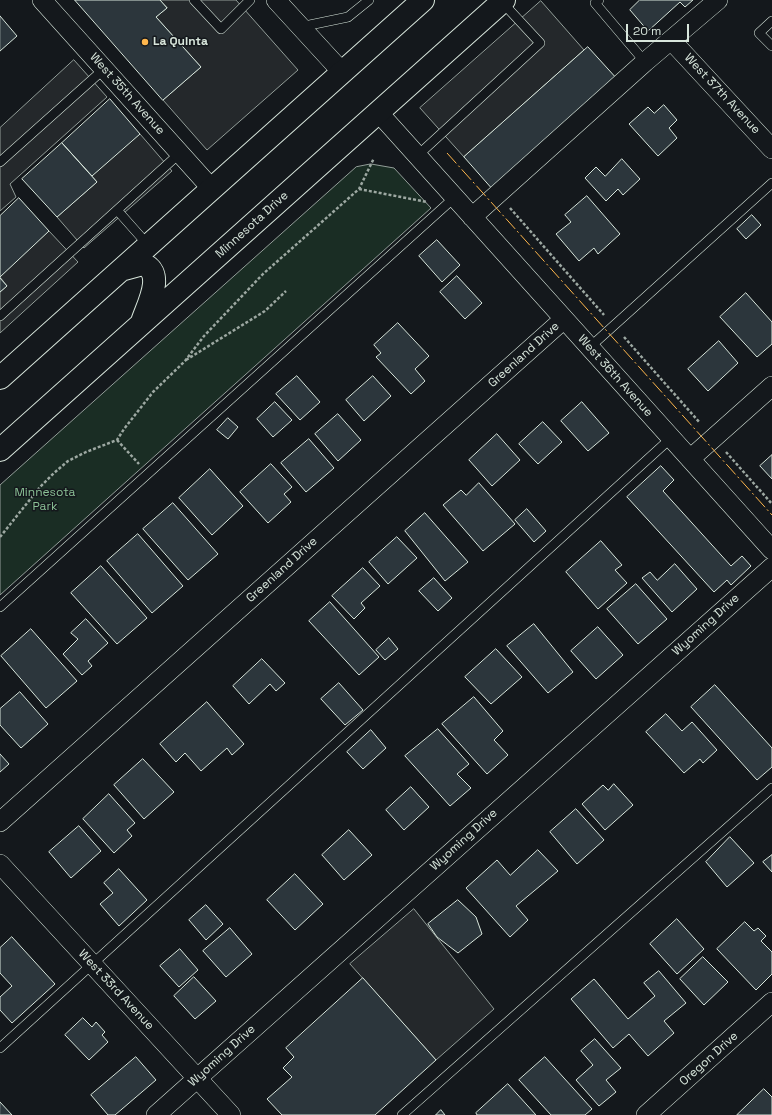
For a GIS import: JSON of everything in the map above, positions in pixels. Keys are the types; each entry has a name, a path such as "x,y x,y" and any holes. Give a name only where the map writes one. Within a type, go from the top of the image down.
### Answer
{"main road":[{"path":"0,378 423,0"},
{"name":"Minnesota Drive","path":"0,450 503,1"},
{"path":"121,270 143,264 152,270 155,275 153,288 141,324"}],"street":[{"name":"West 35th Avenue","path":"42,0 212,189"},
{"path":"276,0 342,72"},
{"path":"472,217 645,62 718,0"},
{"name":"West 37th Avenue","path":"671,40 772,149"},
{"name":"West 36th Avenue","path":"378,112 417,156 450,201 472,217 772,550"},
{"name":"Greenland Drive","path":"0,822 564,319"},
{"path":"690,459 772,386"},
{"name":"Wyoming Drive","path":"156,1115 772,566"},
{"name":"West 33rd Avenue","path":"0,864 231,1115"},
{"name":"Oregon Drive","path":"646,1115 772,1002"}],"lane":[{"path":"194,0 221,29 250,0"},
{"path":"300,27 348,17 369,0"},
{"path":"599,0 595,3 645,62"},
{"path":"417,156 540,43 503,1"},
{"path":"772,21 760,33 772,46"},
{"path":"0,162 104,69"},
{"path":"0,316 180,153"},
{"path":"590,347 772,183"},
{"path":"0,607 450,201"},
{"path":"117,210 148,246"},
{"path":"0,1048 671,438"},
{"path":"402,1115 772,788"}],"path":[{"path":"0,537 40,487 68,461 117,440 124,428 153,392 185,361 204,336 263,274 359,189 374,158"},
{"path":"359,189 450,201"},
{"path":"498,194 613,326 772,504"},
{"path":"185,361 265,311 286,291"},
{"path":"117,440 148,473"}],"green space":[{"name":"Minnesota Park","path":"371,164 394,168 431,208 0,595 0,485 356,167"}],"shaded area":[{"path":"160,0 236,0 298,70 207,150 163,100 201,67 156,17 167,8"},
{"path":"541,1 584,50 464,157 420,108"},
{"path":"74,60 107,97 10,184 16,197 0,211 0,128"},
{"path":"140,134 172,171 84,248 57,217 97,182 92,176"},
{"path":"49,231 78,262 0,333 0,292 7,286 0,277"},
{"path":"414,909 494,1009 436,1060 350,964"}],"building":[{"name":"La Quinta","path":"75,0 160,0 167,8 156,17 201,67 163,100"},
{"path":"640,0 693,0 685,7 680,2 648,31 630,10"},
{"path":"0,16 17,36 0,51"},
{"path":"588,47 618,80 494,191 464,157"},
{"path":"110,99 140,134 92,176 62,143"},
{"path":"664,105 677,120 669,128 677,138 658,156 629,124 648,107 654,113"},
{"path":"62,143 97,182 57,217 22,179"},
{"path":"622,159 640,179 623,195 618,189 606,201 585,178 596,167 605,176"},
{"path":"587,196 620,234 598,254 594,248 579,261 556,234 571,222 565,215"},
{"path":"19,198 49,231 0,277 0,216"},
{"path":"752,215 761,225 746,239 737,229"},
{"path":"437,240 460,265 442,282 419,256"},
{"path":"457,276 482,303 465,319 440,292"},
{"path":"0,278 7,286 0,292"},
{"path":"746,293 772,322 772,344 757,357 720,317"},
{"path":"398,323 429,356 415,369 425,381 411,394 376,357 381,353 374,345"},
{"path":"719,341 738,363 708,391 688,369"},
{"path":"297,376 320,402 300,420 276,394"},
{"path":"373,376 391,396 364,421 346,400"},
{"path":"275,402 292,420 273,437 257,419"},
{"path":"582,402 609,433 588,451 561,421"},
{"path":"338,414 361,440 338,461 315,434"},
{"path":"228,418 238,427 228,439 217,430"},
{"path":"543,422 562,442 538,464 519,444"},
{"path":"497,434 520,460 492,486 469,460"},
{"path":"309,439 334,468 306,492 281,463"},
{"path":"772,455 772,479 760,466"},
{"path":"271,464 292,487 284,494 291,502 268,523 240,492"},
{"path":"661,466 674,480 663,491 731,566 742,556 751,566 731,585 727,580 714,592 627,497"},
{"path":"210,469 243,506 212,535 179,498"},
{"path":"479,483 515,524 483,551 443,505 461,490 466,495"},
{"path":"173,503 218,554 188,580 143,529"},
{"path":"527,509 546,531 534,542 515,520"},
{"path":"425,513 468,562 445,581 405,531"},
{"path":"138,534 183,586 152,613 107,561"},
{"path":"397,537 417,558 388,584 369,562"},
{"path":"601,541 622,565 615,570 627,583 598,609 566,572"},
{"path":"675,564 697,589 672,612 642,578 650,572 657,580"},
{"path":"101,566 147,618 117,644 71,593"},
{"path":"363,568 380,586 361,603 365,608 354,619 332,596"},
{"path":"434,578 452,598 438,611 419,591"},
{"path":"636,584 667,619 638,644 607,609"},
{"path":"330,602 379,657 359,675 309,621"},
{"path":"86,619 108,643 88,661 92,666 82,675 63,654 78,639 71,633"},
{"path":"534,624 573,672 548,693 507,646"},
{"path":"598,627 623,655 596,679 571,651"},
{"path":"31,629 77,681 46,708 1,656"},
{"path":"389,638 398,649 385,660 376,650"},
{"path":"496,649 522,677 491,704 465,677"},
{"path":"262,659 285,683 276,691 270,684 249,704 233,686"},
{"path":"339,683 363,710 345,725 321,699"},
{"path":"715,685 772,748 772,767 757,780 691,707"},
{"path":"20,692 48,724 21,748 0,725 0,709"},
{"path":"474,697 503,731 494,740 508,755 487,774 442,724"},
{"path":"207,702 244,744 232,755 227,748 201,771 185,753 176,762 160,744"},
{"path":"666,714 682,731 692,722 717,750 703,763 700,759 684,773 646,732"},
{"path":"438,729 469,764 457,774 471,788 450,806 405,756"},
{"path":"371,730 386,748 363,769 347,752"},
{"path":"0,754 9,764 0,772"},
{"path":"143,759 174,792 144,819 114,785"},
{"path":"614,784 633,805 605,830 582,804 603,785 608,790"},
{"path":"411,787 429,807 404,830 386,810"},
{"path":"109,794 135,823 127,830 132,836 114,853 83,819"},
{"path":"576,809 604,840 577,864 550,832"},
{"path":"79,826 101,851 71,878 49,852"},
{"path":"349,830 372,855 344,880 322,855"},
{"path":"730,837 754,863 727,887 706,862"},
{"path":"538,850 558,871 516,906 528,920 510,937 466,888 497,860 510,875"},
{"path":"772,855 772,872 763,862"},
{"path":"119,869 147,900 119,926 100,904 113,893 104,883"},
{"path":"295,874 323,904 295,930 267,900"},
{"path":"458,900 476,917 482,934 458,953 437,937 428,924"},
{"path":"206,905 223,924 206,940 189,920"},
{"path":"677,919 704,949 677,974 650,944"},
{"path":"745,922 754,931 758,928 766,936 761,941 772,952 772,974 756,990 717,949"},
{"path":"230,928 252,954 226,977 203,951"},
{"path":"12,937 55,984 12,1023 0,1010 0,997 12,986 0,973 0,948"},
{"path":"180,949 198,970 179,987 160,966"},
{"path":"703,957 728,982 704,1005 680,979"},
{"path":"659,971 686,1003 664,1021 674,1033 648,1056 629,1034 613,1048 571,999 594,979 628,1019 655,996 644,983"},
{"path":"194,977 216,1001 195,1019 174,996"},
{"path":"363,978 436,1060 375,1115 282,1115 267,1099 292,1077 283,1068 294,1057 286,1048"},
{"path":"83,1018 92,1027 96,1022 105,1032 102,1035 108,1042 89,1060 65,1035"},
{"path":"595,1039 621,1068 606,1080 616,1092 599,1106 576,1080 593,1065 581,1051"},
{"path":"136,1057 156,1080 115,1115 108,1115 91,1095"},
{"path":"545,1057 592,1109 585,1115 551,1115 519,1080"},
{"path":"508,1084 536,1115 477,1115 476,1113"},
{"path":"764,1089 772,1097 772,1115 737,1115"},
{"path":"0,1102 12,1115 0,1115"},
{"path":"441,1110 445,1115 436,1115"}],"power":[{"path":"447,153 772,515"}],"place":[{"name":"La Quinta","path":"145,42"}]}
